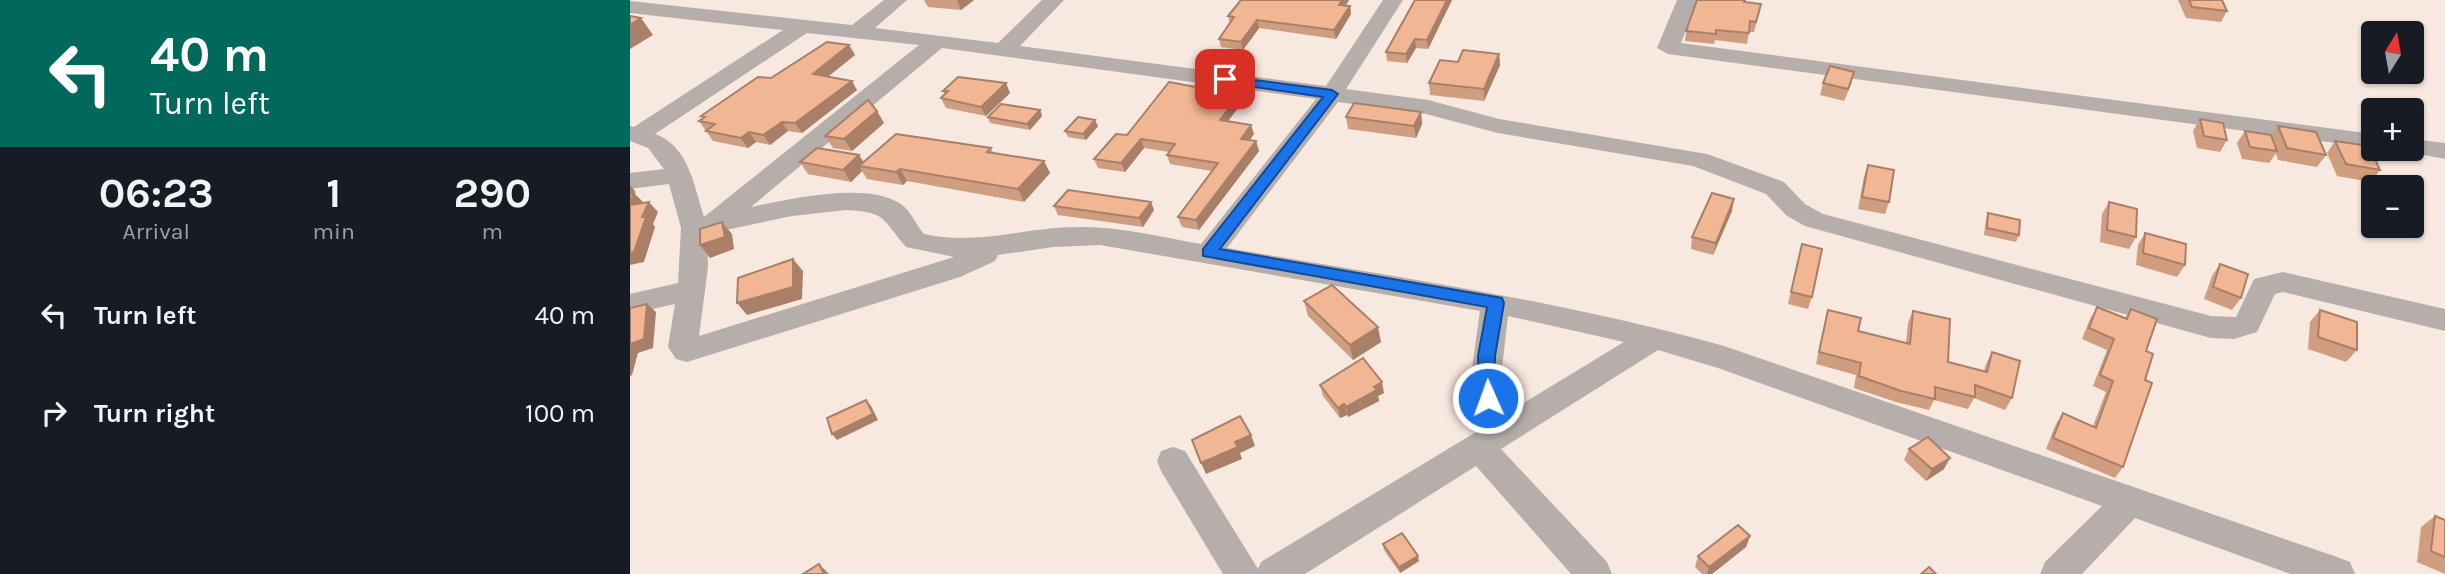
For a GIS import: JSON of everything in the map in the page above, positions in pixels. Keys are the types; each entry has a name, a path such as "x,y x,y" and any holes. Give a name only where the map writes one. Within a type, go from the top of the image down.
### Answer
{"street":[{"path":"857,32 897,0"},
{"path":"1003,50 1054,0"},
{"path":"1209,253 1332,94 1393,0"},
{"path":"1687,0 1668,48 2361,139"},
{"path":"630,7 800,28 937,41 1435,108 1498,126 1698,159 1774,188 1796,210 1814,219 2194,324 2243,327 2247,324 2264,286 2283,282 2445,320"},
{"path":"634,134 800,28"},
{"path":"937,41 704,227 696,243 683,347 687,351 950,270 1000,247"},
{"path":"634,134 657,143 675,163 676,175 704,227"},
{"path":"2424,148 2445,151"},
{"path":"630,181 676,175"},
{"path":"704,227 770,212 857,203 886,207 896,214 915,241 934,248 972,250 1052,237 1086,235 1209,253 1496,303 1654,338 1724,358 2131,499 2337,574"},
{"path":"630,304 690,290"},
{"path":"1496,303 1485,373 1489,441 1594,574"},
{"path":"1274,574 1654,338"},
{"path":"1173,461 1243,574"},
{"path":"2057,574 2131,499"}],"building":[{"path":"1241,0 1342,0 1339,5 1350,6 1334,30 1257,20 1241,42 1219,39 1234,17 1228,16"},
{"path":"1415,0 1447,0 1427,40 1415,39 1406,54 1386,52"},
{"path":"1697,0 1745,0 1744,2 1761,4 1756,22 1750,21 1749,33 1686,31"},
{"path":"2189,0 2222,0 2227,11 2192,7"},
{"path":"630,16 641,18 630,25"},
{"path":"827,42 849,45 813,74 852,81 795,123 782,122 763,135 749,132 741,138 706,131 715,124 699,121 705,117 701,116 758,77 771,78"},
{"path":"1463,50 1499,54 1484,89 1429,83 1440,60 1458,62"},
{"path":"1830,66 1854,72 1848,89 1823,83"},
{"path":"958,77 1006,83 981,107 941,98 948,91 943,91"},
{"path":"1169,82 1239,95 1220,120 1251,125 1241,139 1256,141 1196,220 1178,217 1218,163 1167,155 1175,144 1141,139 1121,163 1094,159 1116,134 1127,135"},
{"path":"868,100 877,111 844,139 825,136"},
{"path":"1354,103 1421,112 1414,126 1346,117"},
{"path":"1001,104 1040,110 1027,124 988,117"},
{"path":"1078,117 1095,120 1083,134 1065,131"},
{"path":"2200,119 2223,123 2227,140 2204,136"},
{"path":"2278,126 2316,132 2326,155 2287,148"},
{"path":"2245,131 2271,135 2277,151 2250,147"},
{"path":"896,134 991,148 987,152 1044,161 1018,189 900,169 896,172 859,166"},
{"path":"2335,141 2361,145 2361,161 2376,161 2380,170 2346,164"},
{"path":"817,148 859,155 843,170 800,162"},
{"path":"1868,165 1894,170 1889,202 1862,197"},
{"path":"1068,190 1151,202 1139,218 1054,206"},
{"path":"1712,193 1734,199 1716,243 1692,237"},
{"path":"649,202 642,217 646,217 634,252 630,253 630,205"},
{"path":"2109,202 2137,209 2136,237 2107,230"},
{"path":"1988,213 2020,220 2019,235 1987,228"},
{"path":"722,222 725,237 700,245 700,229"},
{"path":"2145,233 2186,244 2185,265 2143,253"},
{"path":"1802,244 1822,249 1812,297 1791,292"},
{"path":"793,259 793,287 737,303 738,278"},
{"path":"2220,264 2248,274 2241,298 2213,287"},
{"path":"1332,285 1378,327 1350,345 1304,301"},
{"path":"647,304 644,339 630,344 630,308"},
{"path":"2097,307 2127,319 2131,309 2157,319 2146,351 2153,354 2145,380 2152,383 2123,467 2053,438 2063,413 2096,428 2113,381 2100,375 2114,339 2089,328"},
{"path":"1828,310 1861,318 1858,331 1910,344 1913,311 1950,319 1948,362 1987,372 1992,352 2020,361 2012,398 1975,385 1975,397 1935,387 1935,399 1901,391 1859,376 1861,363 1819,352"},
{"path":"2320,310 2357,322 2357,350 2318,337"},
{"path":"1363,358 1382,382 1374,387 1377,390 1346,407 1344,404 1338,408 1320,385"},
{"path":"866,400 873,414 832,434 827,418"},
{"path":"1240,416 1251,435 1235,442 1238,447 1201,463 1192,440"},
{"path":"1928,437 1950,458 1932,469 1909,449"},
{"path":"2435,516 2445,520 2445,557 2431,551"},
{"path":"1738,525 1750,536 1709,567 1698,556"},
{"path":"1402,533 1418,556 1399,567 1383,544"},
{"path":"819,564 824,574 803,574"},
{"path":"1929,567 1936,574 1921,574"}],"route":[{"path":"1225,79 1332,94 1209,253 1496,303 1488,340 1485,373 1488,398"}]}
